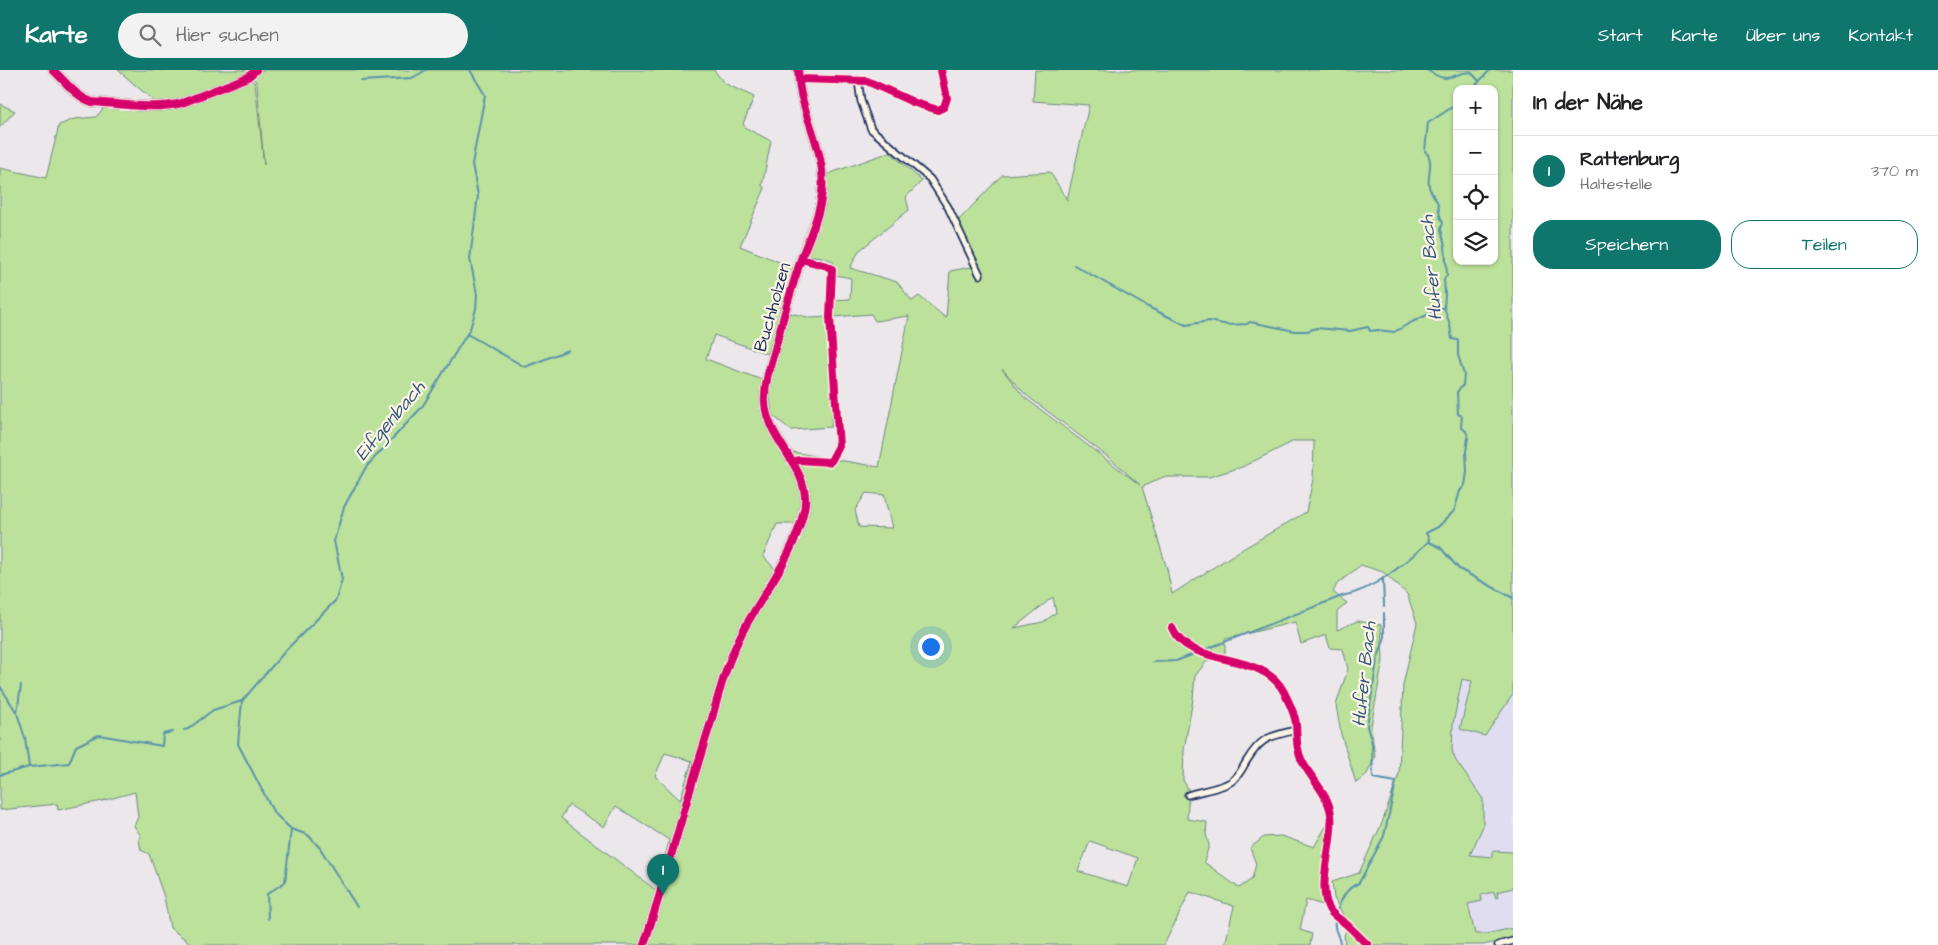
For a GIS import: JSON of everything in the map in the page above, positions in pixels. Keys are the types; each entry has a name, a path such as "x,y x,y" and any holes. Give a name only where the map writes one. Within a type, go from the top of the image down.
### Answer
{"street":[{"path":"52,70 84,100 152,107 171,106 248,77 256,70"},
{"name":"Buchholzen","path":"644,945 689,790 730,660 741,636 787,559 796,540 806,499 802,480 779,439 765,405 765,385 801,259 819,209 823,176 820,157 802,98 798,70"},
{"path":"799,79 858,80 875,83 915,103 938,110 944,107 947,101 942,70"},
{"path":"858,80 861,101 871,129 930,179 948,207 980,275"},
{"path":"792,462 799,460 831,461 839,446 830,317 832,269 801,259"},
{"path":"1172,628 1178,638 1191,648 1208,655 1236,660 1249,665 1267,675 1283,690 1294,715 1297,744 1302,761 1329,804 1331,815 1325,881 1329,908 1368,945"},
{"path":"1188,795 1231,782 1238,776 1260,742 1274,735 1296,730"},
{"path":"1498,945 1513,941"}],"shaded area":[{"path":"1462,679 1472,681 1460,729 1485,736 1513,695 1513,928 1486,934 1460,934 1469,855 1483,826 1483,799 1456,761 1452,751 1453,724"}],"green space":[{"path":"118,70 253,70 203,92 157,104"},
{"path":"260,70 714,70 724,83 754,97 743,124 746,128 771,141 762,186 765,188 740,246 794,268 768,354 714,335 706,359 762,380 766,416 781,450 879,467 909,316 875,321 871,314 833,317 832,300 850,299 851,278 835,275 833,261 822,257 806,255 825,205 828,174 890,152 922,181 906,197 909,210 859,251 850,268 897,282 912,301 919,296 946,318 950,271 976,266 956,223 1002,175 1050,172 1067,200 1089,105 1033,101 1035,70 1513,70 1513,695 1485,736 1460,729 1472,681 1462,679 1453,724 1452,751 1456,761 1483,799 1483,826 1470,855 1492,857 1492,851 1513,852 1513,888 1497,892 1498,897 1496,898 1494,892 1481,895 1482,901 1468,904 1475,934 1486,934 1513,928 1513,938 1483,945 1345,945 1344,935 1349,926 1334,898 1332,882 1359,873 1382,823 1399,774 1403,685 1417,623 1407,594 1383,572 1361,565 1337,584 1333,592 1347,603 1337,612 1337,630 1357,621 1381,625 1383,660 1371,726 1375,757 1367,774 1356,783 1341,734 1336,705 1348,669 1343,649 1330,648 1326,635 1301,644 1295,622 1225,639 1225,653 1206,662 1195,676 1184,750 1183,780 1189,791 1187,819 1207,822 1206,834 1209,845 1204,862 1239,888 1252,879 1256,864 1250,848 1264,837 1281,836 1314,847 1328,823 1321,882 1323,905 1306,900 1300,930 1312,934 1310,945 1225,945 1234,906 1190,892 1164,945 193,945 170,928 164,897 149,854 141,850 139,840 141,836 134,826 138,817 135,792 58,810 57,804 0,810 0,168 46,178 59,125 74,119 96,117 106,105 152,110 174,108 250,79 255,83 264,165 257,83 252,77","holes":["1002,369 1026,395 1112,460 1140,485 1024,397","1294,441 1314,441 1313,479 1306,512 1236,553 1172,594 1167,569 1142,487 1163,477 1209,477 1242,467","866,493 884,495 892,528 859,527 855,510","777,524 796,524 790,547 777,571 763,556","1053,597 1056,613 1043,622 1014,628","665,753 692,761 680,800 655,776","569,805 604,827 616,806 669,840 657,891 561,818","1090,841 1138,858 1128,887 1078,871"]},
{"path":"0,104 15,111 0,127"},
{"path":"790,313 812,318 826,317 832,394 831,427 791,430 772,415 768,380"}],"waterway":[{"path":"361,81 412,78 426,70"},
{"name":"Eifgenbach","path":"184,730 213,710 242,701 287,649 336,600 342,579 334,541 344,507 366,467 422,407 470,329 476,309 477,294 470,259 478,195 472,164 485,95 470,70"},
{"path":"1427,70 1435,75 1446,78 1471,72 1479,81"},
{"name":"Hufer Bach","path":"1476,85 1490,70"},
{"name":"Hufer Bach","path":"1204,650 1354,593 1377,582 1399,567 1428,542 1429,539 1426,533 1438,527 1454,511 1460,491 1465,485 1467,472 1466,452 1468,437 1466,431 1461,427 1462,416 1458,414 1457,392 1463,385 1464,375 1458,355 1458,340 1452,339 1444,307 1444,279 1447,275 1445,246 1441,229 1443,223 1438,204 1430,188 1430,159 1425,151 1428,123 1453,107"},
{"path":"1074,265 1148,307 1186,325 1209,321 1228,325 1247,324 1250,322 1295,331 1308,331 1316,328 1350,331 1368,327 1370,331 1394,332 1444,307"},
{"path":"467,334 525,367 568,350"},
{"path":"1429,542 1440,547 1459,569 1513,598"},
{"name":"Hufer Bach","path":"1383,578 1384,606"},
{"name":"Hufer Bach","path":"1337,911 1348,891 1359,883 1384,836 1396,782 1373,778 1372,744 1367,726 1377,660 1384,640 1384,613"},
{"path":"1153,662 1176,661 1197,653"},
{"name":"Eifgenbach","path":"17,713 21,685"},
{"name":"Eifgenbach","path":"0,686 17,713 25,738 29,767"},
{"name":"Eifgenbach","path":"242,701 238,744 274,813 291,829 308,835 320,848 357,907"},
{"name":"Eifgenbach","path":"0,775 29,767 69,763 76,746 99,735 162,746 163,734 173,732"},
{"name":"Eifgenbach","path":"268,919 267,894 285,882 291,830"},
{"name":"Hufer Bach","path":"1335,922 1340,945"}],"cycle path":[{"path":"53,70 76,92 92,102 149,106 182,103 248,77 256,70"},
{"path":"644,945 726,671 740,636 791,549 804,510 805,495 802,482 773,430 765,403 766,383 783,317 801,259 817,218 822,192 823,180 820,156 801,95 798,70"},
{"path":"799,79 867,81 915,103 938,110 944,107 947,98 941,70"},
{"path":"792,462 799,460 829,462 839,446 830,317 832,269 801,259"},
{"path":"1172,628 1181,641 1194,649 1260,670 1274,679 1284,692 1295,720 1300,756 1326,799 1331,814 1331,837 1324,887 1329,909 1368,945"}],"place":[{"name":"Rattenburg","path":"663,895"}]}
